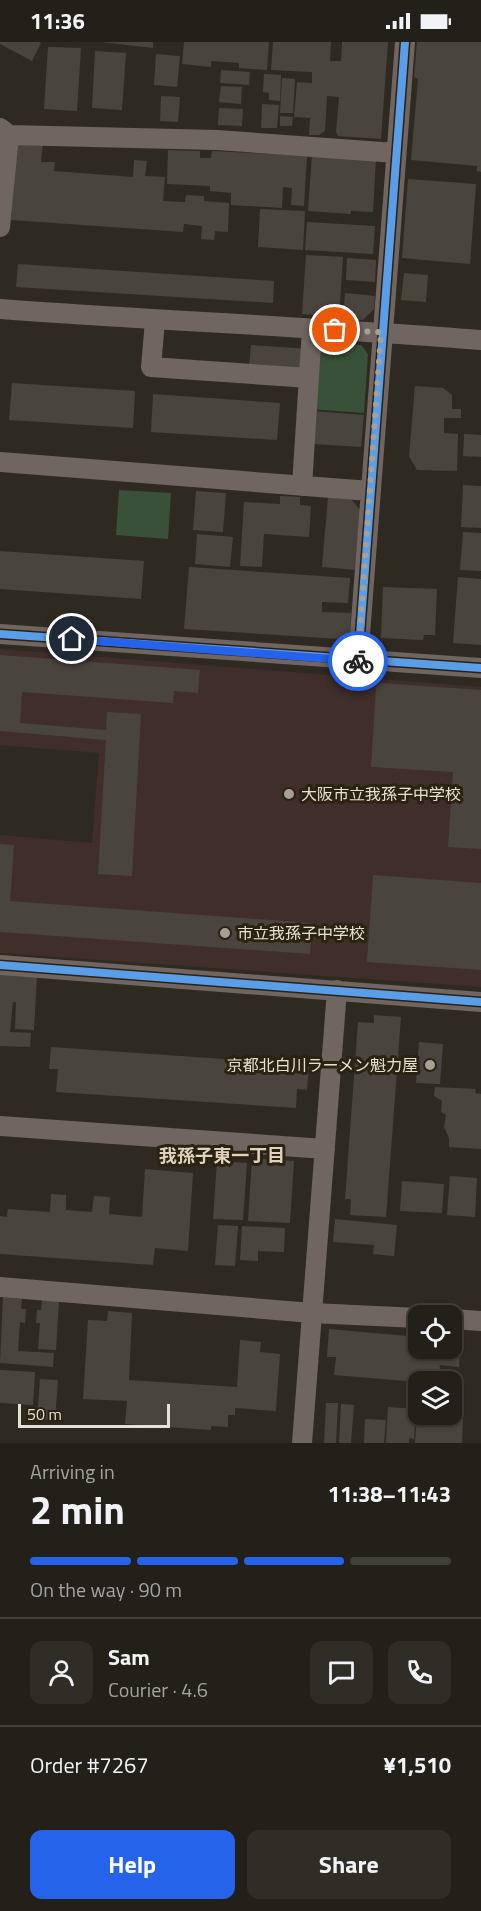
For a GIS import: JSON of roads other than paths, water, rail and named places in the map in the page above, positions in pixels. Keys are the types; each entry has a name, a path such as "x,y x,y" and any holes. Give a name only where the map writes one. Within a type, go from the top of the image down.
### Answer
{"street":[{"path":"358,661 381,332 405,42"},
{"path":"0,227 4,132 217,140 396,153"},
{"path":"0,309 155,321 481,339"},
{"path":"155,321 151,367 309,378"},
{"path":"302,486 312,329"},
{"path":"0,462 370,491"},
{"path":"0,634 481,668"},
{"path":"0,965 481,1002"},
{"path":"302,1443 337,990"},
{"path":"0,1126 325,1149"},
{"path":"0,1287 312,1313 408,1318"},
{"path":"462,1320 481,1321"}],"place":[{"name":"大阪市立我孫子中学校","path":"289,794"},
{"name":"市立我孫子中学校","path":"225,933"},
{"name":"京都北白川ラーメン魁力屋","path":"430,1065"}],"district":[{"name":"我孫子東一丁目","path":"222,1156"}]}
